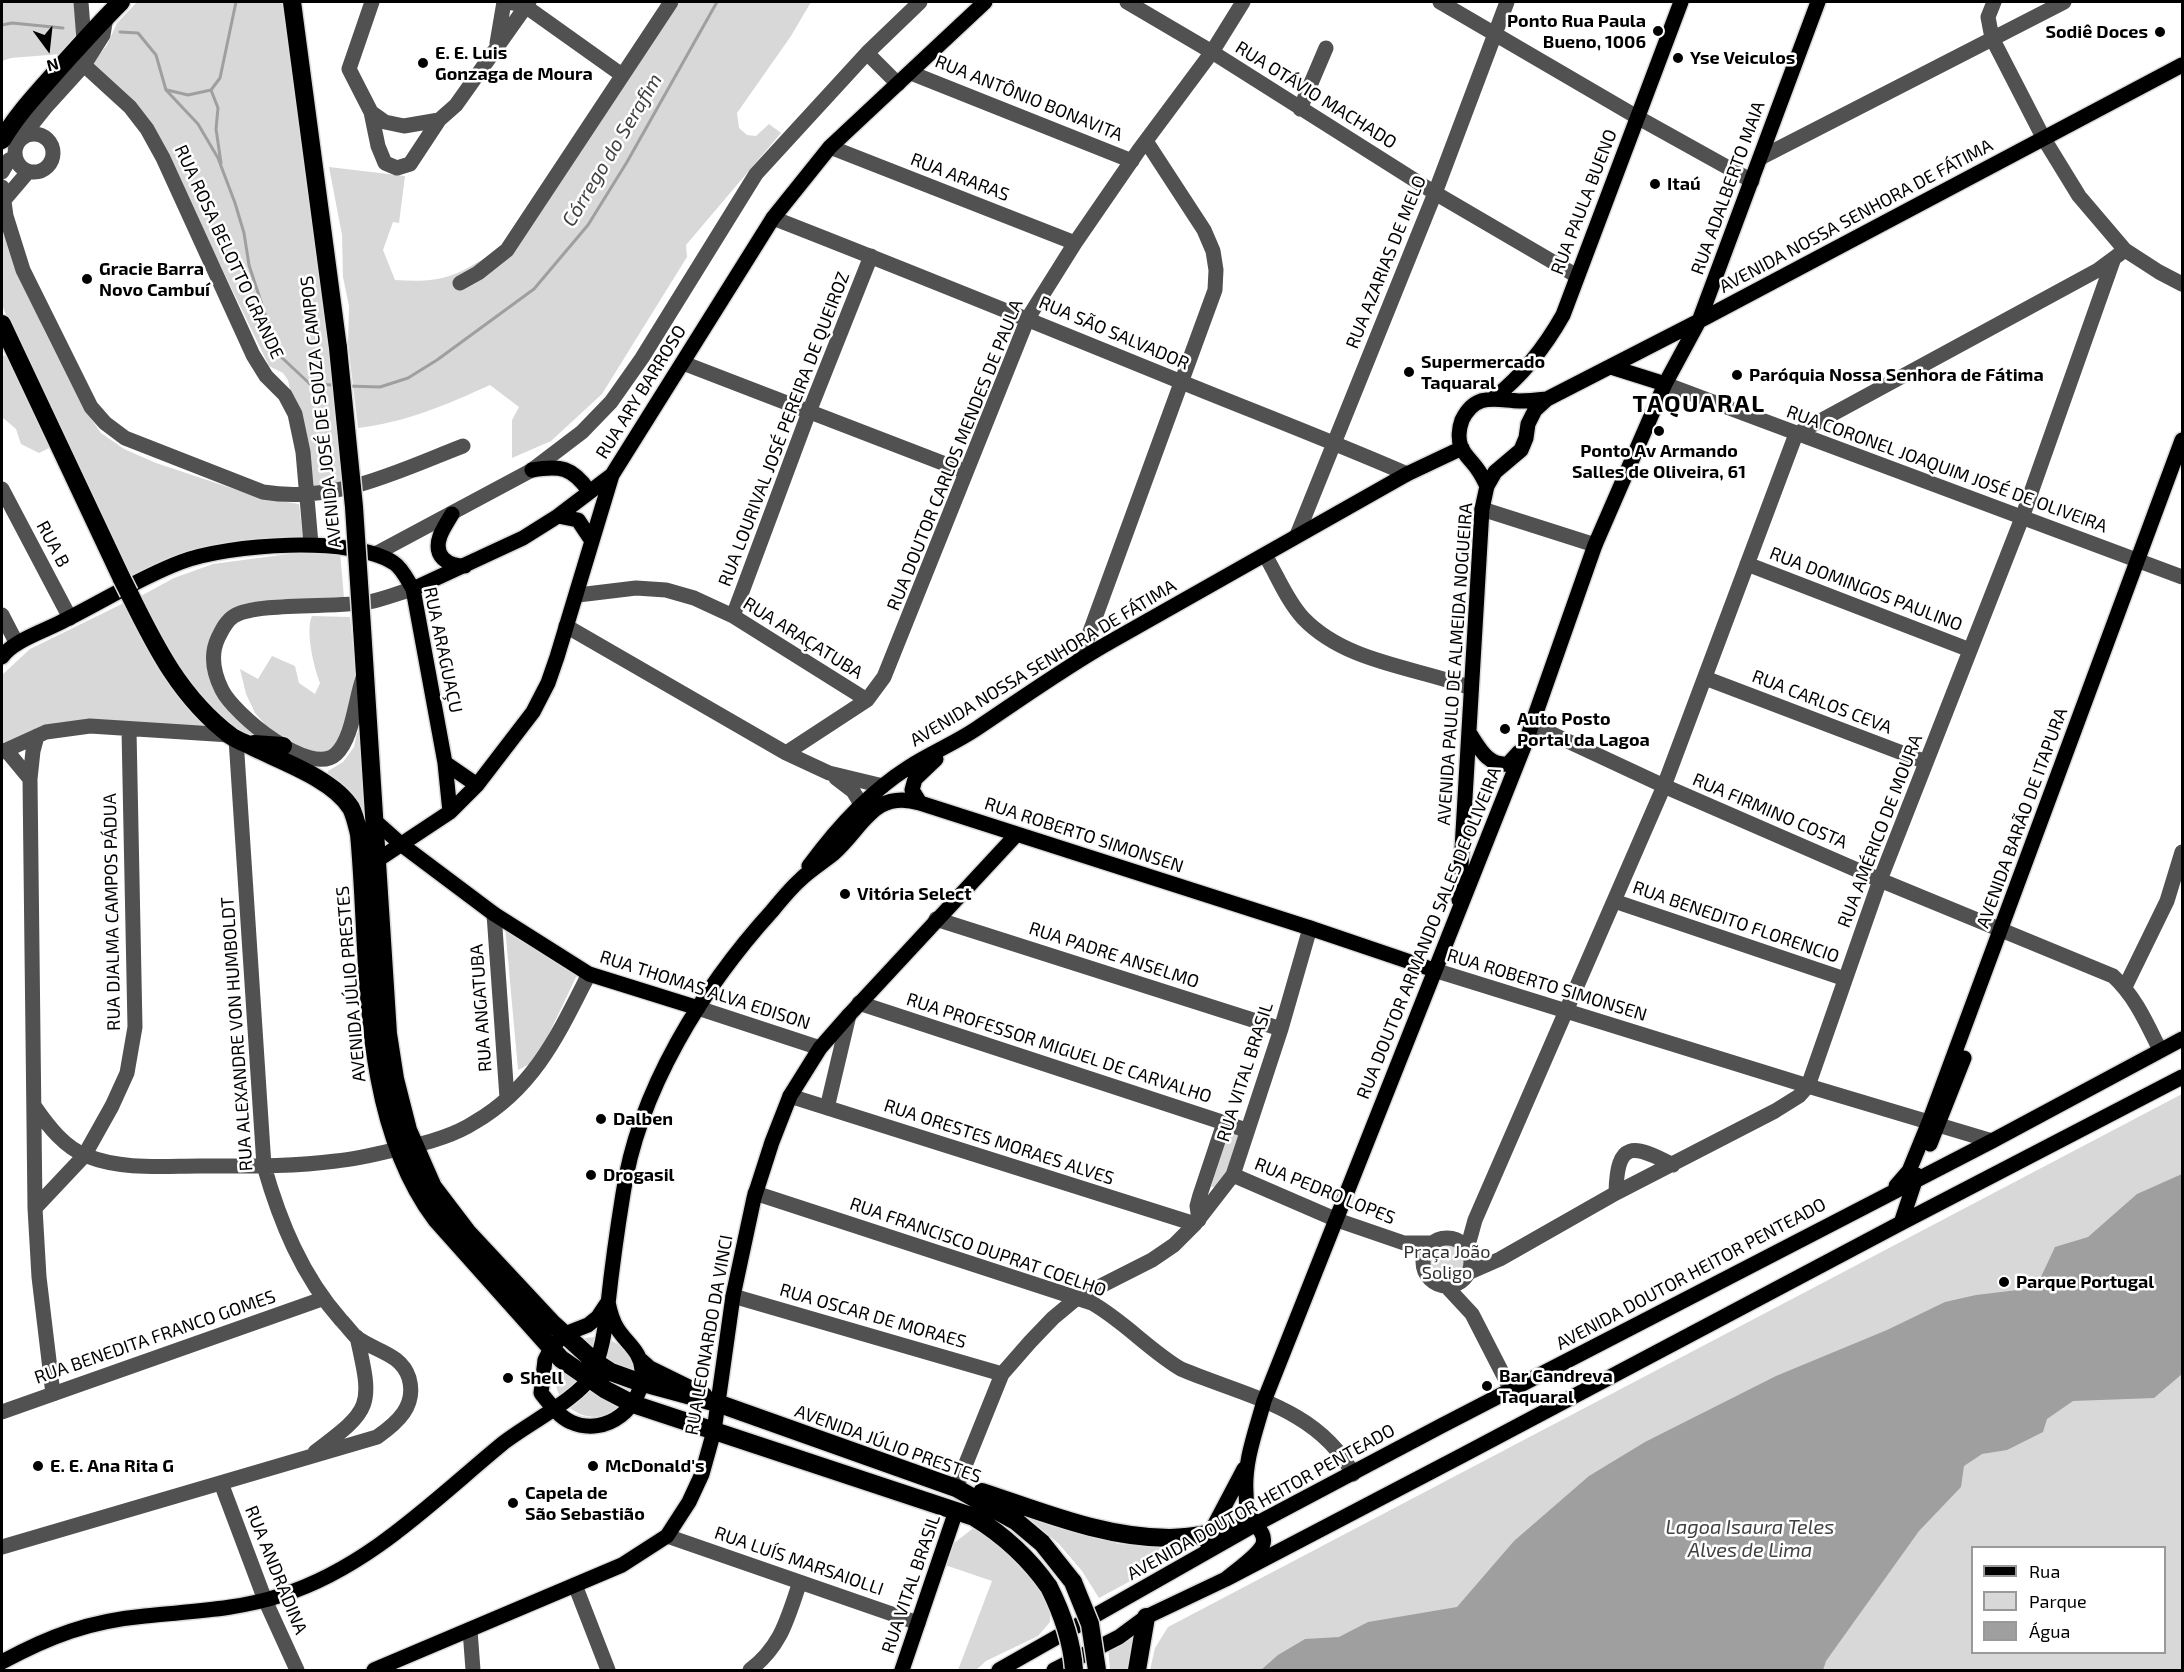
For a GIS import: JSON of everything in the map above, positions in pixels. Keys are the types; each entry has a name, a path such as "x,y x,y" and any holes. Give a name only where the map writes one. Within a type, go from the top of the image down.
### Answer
{"highway":[{"path":"2,140 12,123 84,40 122,2"},
{"name":"AVENIDA JOSÉ DE SOUZA CAMPOS","path":"292,2 338,348 354,507 375,821"},
{"path":"2,324 125,586 172,674 187,694 237,739 312,777"},
{"path":"237,739 288,749 312,777"},
{"name":"AVENIDA JÚLIO PRESTES","path":"312,777 339,794 353,814 359,834 373,1036 384,1099 407,1148 456,1218 544,1314 596,1362 617,1374 717,1403 956,1488 1017,1522 1042,1543 1073,1582 1090,1624 1097,1671"},
{"name":"AVENIDA JÚLIO PRESTES","path":"375,821 388,1034 411,1178 436,1219 551,1348 567,1364 633,1404"},
{"path":"633,1404 974,1516 1012,1543 1028,1559 1049,1587 1064,1621 1073,1653 1074,1671"},
{"path":"956,1488 974,1489 1075,1523 1110,1532 1171,1538 1256,1524"},
{"path":"1137,1671 1146,1617"}],"main road":[{"name":"RUA ARY BARROSO","path":"413,589 523,538 558,516 612,475 773,218 830,147 985,2"},
{"name":"RUA PAULA BUENO","path":"1462,448 1459,436 1466,413 1479,402 1494,398 1520,375 1536,357 1563,315 1681,2"},
{"name":"RUA ADALBERTO MAIA","path":"1665,384 1699,321 1818,2"},
{"name":"AVENIDA NOSSA SENHORA DE FÁTIMA","path":"1547,399 2182,65"},
{"path":"1611,367 1665,384"},
{"name":"RUA DOUTOR ARMANDO SALES DE OLIVEIRA","path":"1247,1464 1264,1401 1525,744 1595,545 1665,384"},
{"path":"1494,398 1522,401 1547,399"},
{"path":"1487,486 1495,472 1521,450 1528,424 1535,410 1547,399"},
{"name":"AVENIDA BARÃO DE ITAPURA","path":"2142,563 2182,440"},
{"name":"AVENIDA NOSSA SENHORA DE FÁTIMA","path":"2,1662 64,1632 144,1616 228,1608 265,1600 309,1585 368,1554 516,1433 574,1395 589,1379 604,1336 623,1192 638,1128 674,1049 698,1008 750,935 801,879 817,855 862,806 908,767 959,740 1080,659 1407,474 1462,448"},
{"path":"1462,448 1478,469 1487,486"},
{"name":"AVENIDA BARÃO DE ITAPURA","path":"1901,1223 1934,1123 2142,563 2182,465"},
{"path":"532,470 550,467 567,469 581,480 589,491"},
{"path":"376,861 450,812 477,785 533,712 548,683 578,595 612,475"},
{"name":"AVENIDA PAULO DE ALMEIDA NOGUEIRA","path":"1458,916 1482,508 1487,486"},
{"path":"452,514 440,535 438,547 444,561 452,566 465,566"},
{"path":"558,516 578,520 592,541"},
{"name":"RUA ARAGUAÇU","path":"2,657 16,642 44,632 161,570 201,556 276,546 311,544 377,554 397,564 413,589 445,763 450,812"},
{"path":"1470,734 1490,762 1499,765 1508,764 1525,744"},
{"path":"920,803 914,797 912,790 915,779 959,740"},
{"path":"445,763 477,785"},
{"path":"883,786 920,803"},
{"name":"AVENIDA NOSSA SENHORA DE FÁTIMA","path":"801,879 838,850 882,804 894,799 920,803"},
{"name":"RUA ROBERTO SIMONSEN","path":"920,803 1434,970"},
{"name":"RUA THOMAS ALVA EDISON","path":"375,821 402,845 494,914 589,974 698,1008"},
{"name":"RUA LEONARDO DA VINCI","path":"374,1671 622,1565 667,1536 689,1502 698,1483 714,1431 733,1296 755,1193 790,1096 820,1048 936,919 1017,834"},
{"name":"AVENIDA DOUTOR HEITOR PENTEADO","path":"999,1671 1256,1524 1992,1141 2182,1039"},
{"path":"1054,1671 1119,1637 1146,1617 1226,1579 2182,1077"},
{"name":"AVENIDA BARÃO DE ITAPURA","path":"1879,1198 1901,1182 1934,1123"},
{"path":"516,1433 534,1409 541,1393 545,1360 551,1348 565,1334 588,1325 598,1317 608,1302"},
{"path":"608,1302 612,1320 618,1331 629,1341 641,1360 650,1368 685,1384 717,1403"},
{"path":"633,1404 642,1383 641,1360"},
{"path":"541,1393 571,1422"},
{"name":"AVENIDA NOSSA SENHORA DE FÁTIMA","path":"516,1433 551,1420 584,1425 606,1424 624,1414 633,1404"},
{"path":"1226,1579 1258,1552 1263,1543 1263,1536 1252,1520 1247,1507 1245,1491 1247,1464"},
{"path":"1189,1561 1204,1544 1247,1464"},
{"name":"RUA VITAL BRASIL","path":"902,1671 956,1511"},
{"path":"2,1651 20,1652"}],"street":[{"path":"81,2 84,40"},
{"path":"372,2 349,69 371,112 378,146 385,163 397,168 410,164 439,120 456,105 527,4"},
{"path":"496,49 504,2"},
{"path":"509,2 527,4 622,75"},
{"path":"460,283 478,273 507,250 671,2"},
{"path":"377,554 532,470 582,432 611,402 642,358 756,174 867,52 920,2"},
{"name":"RUA OTÁVIO MACHADO","path":"1128,2 1212,52 1435,193 1577,276"},
{"name":"RUA DOUTOR CARLOS MENDES DE PAULA","path":"786,753 867,700 884,677 1028,318 1075,243 1132,160 1212,52 1243,2"},
{"path":"1440,2 1636,117 1752,181"},
{"name":"RUA AZARIAS DE MELO","path":"1297,536 1435,193 1507,2"},
{"path":"1994,2 1988,17 1992,39 2044,139 2079,196 2119,254 2182,284"},
{"path":"1761,157 2064,2"},
{"path":"21,138 37,134 46,137 51,143 54,154 52,161 44,170 28,172 22,168 15,157 17,144 21,138 45,108 84,65 103,35 106,17"},
{"path":"1300,109 1326,48"},
{"path":"867,52 898,84"},
{"name":"RUA ROSA BELOTTO GRANDE","path":"84,65 130,107 147,129 253,355 266,376 285,395 295,414 303,452 311,544"},
{"name":"RUA ANTÔNIO BONAVITA","path":"911,73 1132,160"},
{"path":"37,134 45,108"},
{"path":"371,112 385,122 404,126 439,120"},
{"path":"1080,659 1215,290 1216,270 1213,251 1204,230 1146,141"},
{"name":"RUA ARARAS","path":"830,147 1075,243"},
{"path":"2,172 9,160 15,157"},
{"path":"28,172 2,191 6,216 22,270 91,407 105,423 125,438 263,492 283,495 350,489 463,446"},
{"name":"RUA SÃO SALVADOR","path":"773,218 1028,318 1181,382 1335,442 1407,474"},
{"path":"1472,1314 1467,1275 1471,1263 1468,1250 1475,1220 1664,786 1796,434 2098,270 2119,254"},
{"name":"RUA AMÉRICO DE MOURA","path":"1808,1086 1880,880 2022,518 2119,254"},
{"name":"RUA LOURIVAL JOSÉ PEREIRA DE QUEIROZ","path":"733,616 809,412 871,256"},
{"path":"683,363 966,472"},
{"name":"RUA CORONEL JOAQUIM JOSÉ DE OLIVEIRA","path":"1665,384 2182,577"},
{"name":"RUA B","path":"2,489 70,618"},
{"path":"1482,508 1595,545"},
{"path":"1265,555 1302,616 1317,631 1356,653 1403,668 1447,678 1471,687"},
{"name":"RUA DOMINGOS PAULINO","path":"1747,564 1970,650"},
{"name":"RUA ARAÇATUBA","path":"578,595 636,588 666,590 694,598 733,616 867,700"},
{"name":"RUA ARY BARROSO","path":"365,672 349,731 341,749 325,760 311,759 288,749 238,710 222,692 215,670 213,653 223,628 230,620 242,613 264,609 369,602 413,589"},
{"path":"2,615 16,642"},
{"path":"566,626 786,753 829,773 853,790 862,806"},
{"name":"RUA CARLOS CEVA","path":"1705,678 1926,762"},
{"name":"RUA FIRMINO COSTA","path":"1531,724 1664,786 1880,880 2113,976 2125,987 2160,1050"},
{"path":"30,778 4,751 37,736 60,729 90,726 237,739"},
{"name":"RUA DJALMA CAMPOS PÁDUA","path":"35,1208 84,1156 112,1106 127,1073 135,1027 129,730"},
{"path":"37,736 30,778 35,1208 39,1277 53,1394"},
{"name":"RUA ALEXANDRE VON HUMBOLDT","path":"2,1547 377,1437 404,1415 411,1395 408,1374 392,1356 357,1337 322,1299 288,1237 274,1202 264,1166 237,739"},
{"path":"829,773 883,786"},
{"path":"2125,987 2167,901 2182,852"},
{"path":"2167,901 2182,892"},
{"name":"RUA BENEDITO FLORENCIO","path":"1614,901 1845,980"},
{"name":"RUA ANGATUBA","path":"494,914 507,1098"},
{"name":"RUA PADRE ANSELMO","path":"936,919 1281,1029"},
{"name":"RUA VITAL BRASIL","path":"956,1488 1002,1374 1053,1318 1077,1298 1152,1260 1174,1245 1197,1222 1233,1175 1281,1029 1310,928"},
{"name":"RUA ROBERTO SIMONSEN","path":"1434,970 1992,1141"},
{"path":"35,1107 57,1135 84,1156 119,1164 264,1166 335,1161 407,1148 461,1130 493,1110 526,1081 546,1056 589,974"},
{"name":"RUA THOMAS ALVA EDISON","path":"698,1008 820,1048"},
{"name":"RUA LEONARDO DA VINCI","path":"827,1108 854,1009"},
{"name":"RUA PROFESSOR MIGUEL DE CARVALHO","path":"854,1009 1246,1130"},
{"path":"1446,1286 1454,1285 1467,1275 1500,1259 1616,1193 1774,1111 1799,1096 1808,1086"},
{"name":"RUA ORESTES MORAES ALVES","path":"790,1096 1197,1222"},
{"name":"RUA VITAL BRASIL","path":"1197,1222 1197,1206 1224,1123"},
{"path":"1616,1193 1619,1163 1625,1153 1635,1149 1648,1152 1673,1165"},
{"name":"RUA PEDRO LOPES","path":"1233,1175 1337,1220 1404,1243 1431,1243"},
{"name":"RUA FRANCISCO DUPRAT COELHO","path":"755,1193 1092,1303 1108,1312 1167,1361 1181,1369 1296,1415 1334,1444 1353,1474"},
{"path":"1452,1238 1475,1220"},
{"path":"1500,1259 1468,1250 1452,1238 1442,1238 1431,1243 1426,1250 1423,1266 1431,1280 1446,1286 1472,1314 1511,1390"},
{"name":"RUA PEDRO LOPES","path":"1404,1243 1423,1266"},
{"name":"RUA OSCAR DE MORAES","path":"733,1296 1002,1374"},
{"name":"RUA BENEDITA FRANCO GOMES","path":"2,1412 322,1299"},
{"name":"RUA ALEXANDRE VON HUMBOLDT","path":"299,1461 335,1438 361,1412 366,1396 367,1380 357,1337"},
{"name":"RUA ANDRADINA","path":"221,1483 265,1600 297,1671"},
{"name":"RUA LUÍS MARSAIOLLI","path":"667,1536 918,1623"},
{"path":"750,1671 766,1658 779,1639 800,1582"},
{"path":"575,1585 608,1671"},
{"path":"470,1630 473,1671"}],"green space":[{"path":"2,2 77,2 80,30 61,54 11,58 2,61"},
{"path":"137,2 292,2 350,489 307,494 303,452 288,380 283,373 269,366 160,140 92,64 107,45 117,23"},
{"path":"680,2 811,2 791,36 737,113 739,128 747,135 756,136 769,124 781,133 686,245 687,257 602,394 551,441 512,458 512,420 519,407 490,385 410,417 358,428 348,343 349,306 343,277 342,235 329,167 405,176 399,223 393,222 383,250 395,280 438,279 460,272 488,256 513,249"},
{"path":"2,217 11,253 45,332 82,405 101,433 124,449 156,463 261,498 299,504 303,538 199,550 130,579 4,310 2,302"},
{"path":"2,355 10,358 53,446 39,453 21,444 16,429 2,417"},
{"path":"340,552 344,598 252,602 212,634 209,663 257,732 254,737 233,725 199,695 173,658 139,597 174,578 213,564 296,553"},
{"path":"128,601 218,732 78,723 2,745 2,675 30,649"},
{"path":"312,616 350,617 356,673 345,730 333,754 302,751 269,729 255,713 246,694 240,669 258,679 272,656 295,666 299,683 315,694 320,683 310,640"},
{"path":"362,732 369,806 364,810 348,789 328,774 328,771 343,762 354,747 357,733"},
{"path":"505,926 577,975 536,1061 518,1070"},
{"name":"Parque Portugal","path":"2182,1094 2182,1670 1150,1670 1155,1648 1168,1627"},
{"path":"1227,1131 1242,1133 1229,1174 1218,1187 1211,1187"},
{"name":"Praça João Soligo","path":"1447,1242 1461,1248 1467,1262 1461,1276 1447,1282 1433,1276 1427,1262 1433,1248"},
{"path":"587,1337 603,1337 624,1348 635,1369 635,1385 624,1406 603,1417 587,1417 573,1411 561,1399 555,1385 555,1369 561,1355 573,1343"},
{"path":"1023,1513 1072,1531 1119,1544 1176,1549 1178,1555 1099,1598 1082,1571 1059,1544"},
{"path":"976,1526 1007,1550 1036,1581 1048,1602 1050,1622 1038,1636 986,1661 976,1670 958,1670 992,1581 942,1564 949,1547"},
{"path":"1136,1633 1131,1670 1110,1670 1108,1645"}],"water":[{"name":"Lagoa Isaura Teles Alves de Lima","path":"2182,1174 2182,1374 2154,1398 2073,1401 2047,1419 2043,1432 2007,1450 1982,1454 1964,1466 1961,1487 1919,1531 1826,1661 1823,1670 1261,1670 1278,1655 1305,1639 1339,1637 1368,1622 1457,1607 1514,1541 1589,1476 1645,1442 1776,1376 1887,1330 1945,1302 1976,1295 2026,1289 2040,1279 2055,1247 2088,1237 2137,1194"}],"waterway":[{"path":"167,90 188,95 211,90 220,78 236,2"},
{"name":"Córrego do Serafim","path":"347,386 380,387 408,378 437,360 534,289 588,225 627,162 717,2"},
{"path":"2,25 12,23 63,28"},
{"name":"Córrego do Serafim","path":"120,32 138,33 156,55 166,90 198,124 218,158 235,203 244,233 249,265 278,354 310,384 334,385"},
{"name":"Córrego do Serafim","path":"211,90 218,108 216,129 221,163"}],"place":[{"name":"Ponto Rua Paula Bueno, 1006","path":"1658,31"},
{"name":"Sodiê Doces","path":"2160,32"},
{"name":"Yse Veiculos","path":"1678,58"},
{"name":"E. E. Luis Gonzaga de Moura","path":"423,63"},
{"name":"Itaú","path":"1655,184"},
{"name":"Gracie Barra Novo Cambuí","path":"87,279"},
{"name":"Supermercado Taquaral","path":"1409,372"},
{"name":"Paróquia Nossa Senhora de Fátima","path":"1737,375"},
{"name":"Ponto Av Armando Salles de Oliveira, 61","path":"1659,431"},
{"name":"Auto Posto Portal da Lagoa","path":"1505,729"},
{"name":"Vitória Select","path":"845,894"},
{"name":"Dalben","path":"601,1119"},
{"name":"Drogasil","path":"591,1175"},
{"name":"Parque Portugal","path":"2004,1282"},
{"name":"Shell","path":"508,1378"},
{"name":"Bar Candreva Taquaral","path":"1487,1386"},
{"name":"E. E. Ana Rita G","path":"38,1466"},
{"name":"McDonald's","path":"593,1466"},
{"name":"Capela de São Sebastião","path":"513,1503"}],"district":[{"name":"TAQUARAL","path":"1699,404"}]}
